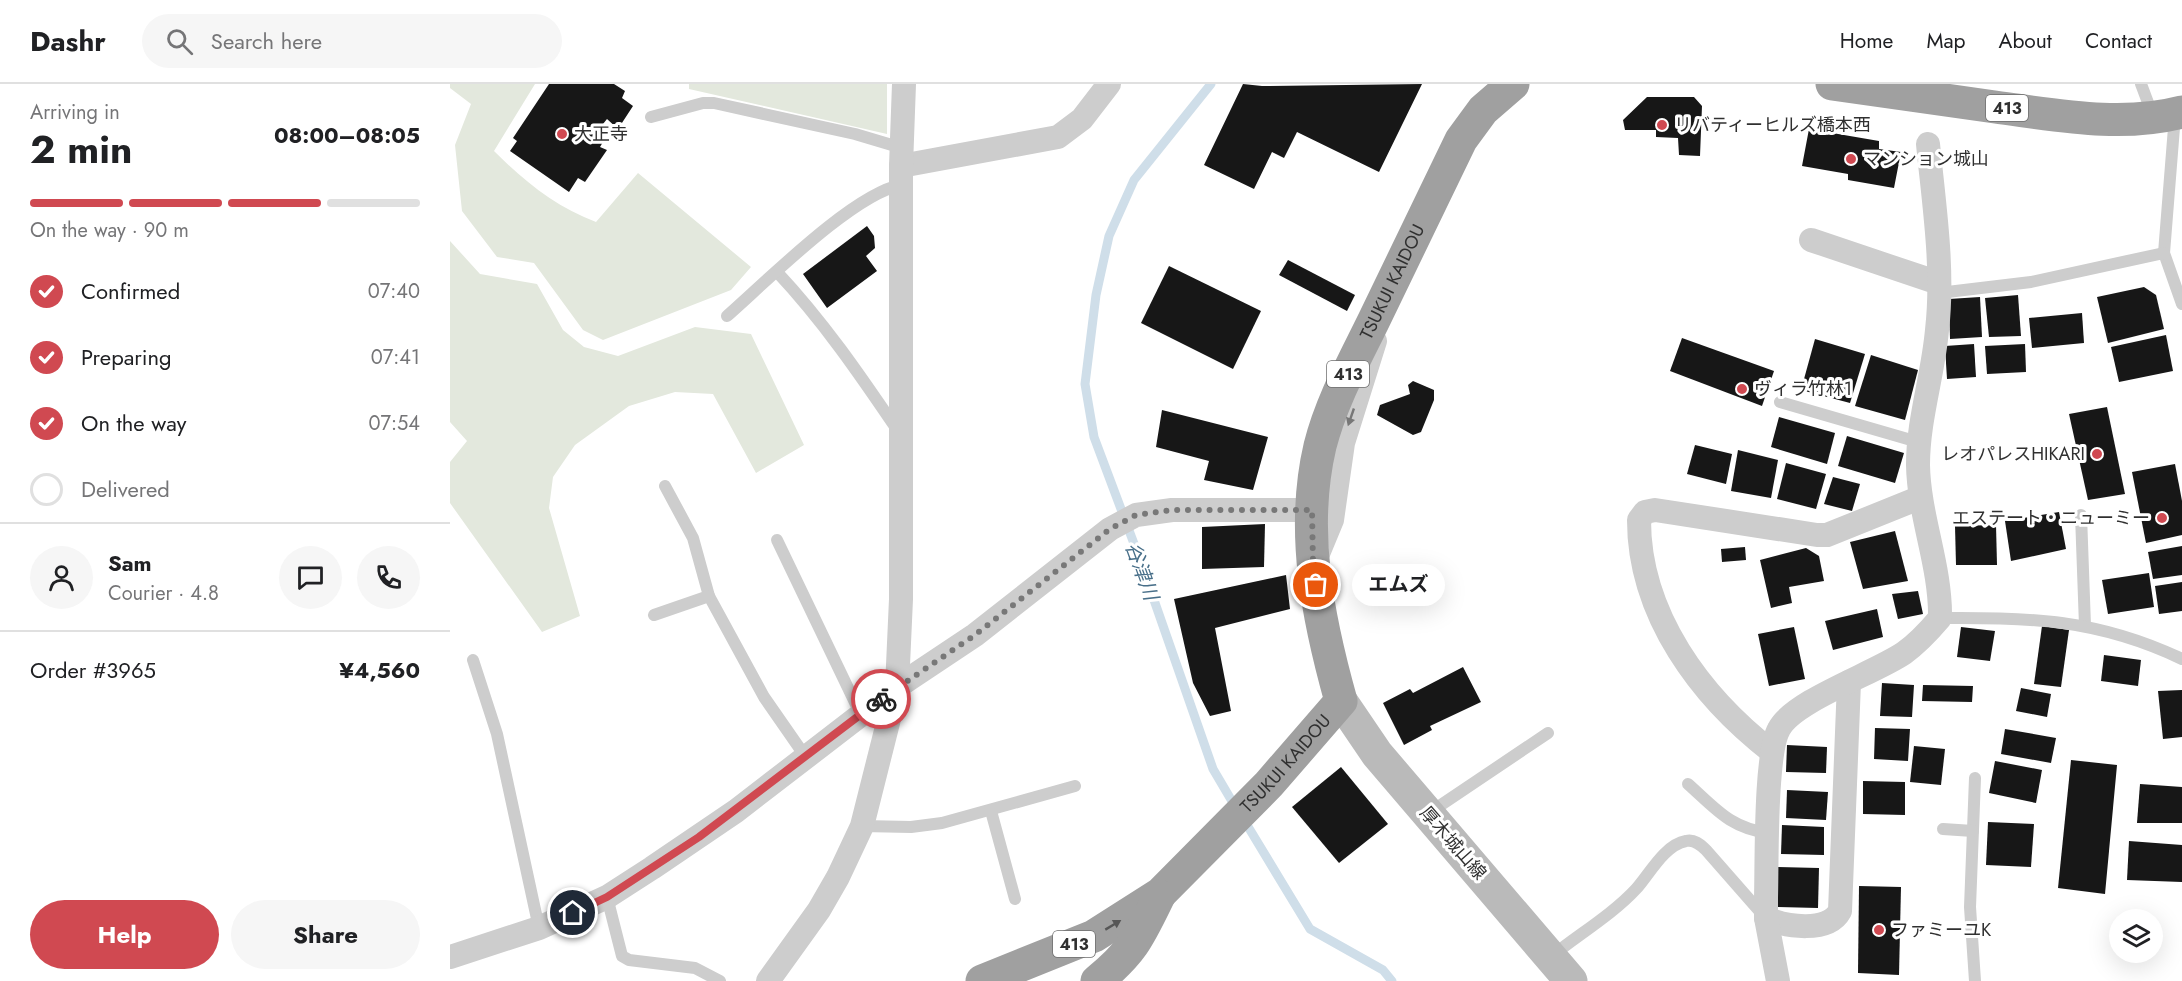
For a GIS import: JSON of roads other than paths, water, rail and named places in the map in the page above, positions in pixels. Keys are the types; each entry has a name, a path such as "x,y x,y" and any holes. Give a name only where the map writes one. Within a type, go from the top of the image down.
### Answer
{"highway":[{"name":"TSUKUI KAIDOU","path":"982,981 1094,936 1160,894 1269,784 1341,701 1327,651 1313,564 1312,510 1320,446 1329,419 1374,321 1461,140 1483,110 1513,84"},
{"name":"413","path":"1832,84 2071,117 2119,120 2170,114"},
{"name":"TSUKUI KAIDOU","path":"1097,981 1118,964 1136,943 1160,894"},
{"name":"413","path":"1015,968 1029,967 1041,972 1051,981"}],"main road":[{"name":"厚木城山線","path":"1341,701 1377,753 1561,969"}],"street":[{"path":"901,166 1058,138 1082,119 1108,84"},
{"path":"768,981 819,910 838,878 862,826 897,687 901,599 901,166 905,85"},
{"path":"1778,981 1766,918 1772,752 1775,737 1786,718 1903,654 1927,634 1940,618 1937,579 1919,498 1918,442 1934,354 1939,288 1936,217 1928,144"},
{"path":"1811,240 1939,288"},
{"path":"1313,564 1320,555 1332,520 1343,443 1375,344 1374,321"},
{"path":"1772,752 1742,729 1672,643 1662,622 1646,568 1639,520 1645,512 1654,510 1827,535 1919,498"},
{"path":"450,957 539,928 607,897 708,831 897,687 975,635 1110,529 1136,515 1172,510 1312,510"},
{"path":"1766,918 1787,925 1826,924 1835,919 1840,911 1849,682"}],"lane":[{"path":"2141,84 2170,114 2164,253 2182,304"},
{"path":"651,117 703,103 714,103 855,134 901,166 883,191 810,241 728,316"},
{"path":"1939,288 2031,282 2164,253"},
{"path":"777,272 806,303 837,342 901,435"},
{"path":"1780,402 1918,442"},
{"path":"665,486 693,538 709,596 764,697 805,756"},
{"path":"2081,515 2085,626"},
{"path":"777,540 861,715"},
{"path":"654,615 709,596"},
{"path":"1940,618 2018,618 2085,626 2157,647 2182,659"},
{"path":"473,660 497,734 539,928"},
{"path":"1428,814 1548,733"},
{"path":"1975,778 1970,907 1975,981"},
{"path":"1688,784 1735,825 1745,830 1768,833"},
{"path":"862,826 911,826 942,823 1075,786"},
{"path":"991,811 1015,899"},
{"path":"1943,829 1973,831"},
{"path":"1561,969 1666,855 1685,841 1697,842 1706,850 1766,918"},
{"path":"607,897 622,956 629,960 695,968 720,981"}],"waterway":[{"name":"谷津川","path":"1211,84 1134,180 1109,236 1096,295 1085,384 1094,437 1139,557 1213,769 1236,808"},
{"name":"谷津川","path":"1244,820 1310,929 1383,970 1392,981"}],"place":[{"name":"リバティーヒルズ橋本西","path":"1662,125"},
{"name":"大正寺","path":"562,134"},
{"name":"マンション城山","path":"1851,159"},
{"name":"ヴィラ竹林1","path":"1742,389"},
{"name":"レオパレスHIKARI","path":"2097,454"},
{"name":"エステート・ニューミー","path":"2162,518"},
{"name":"エムズ","path":"1316,585"},
{"name":"ファミーユK","path":"1879,930"}]}
